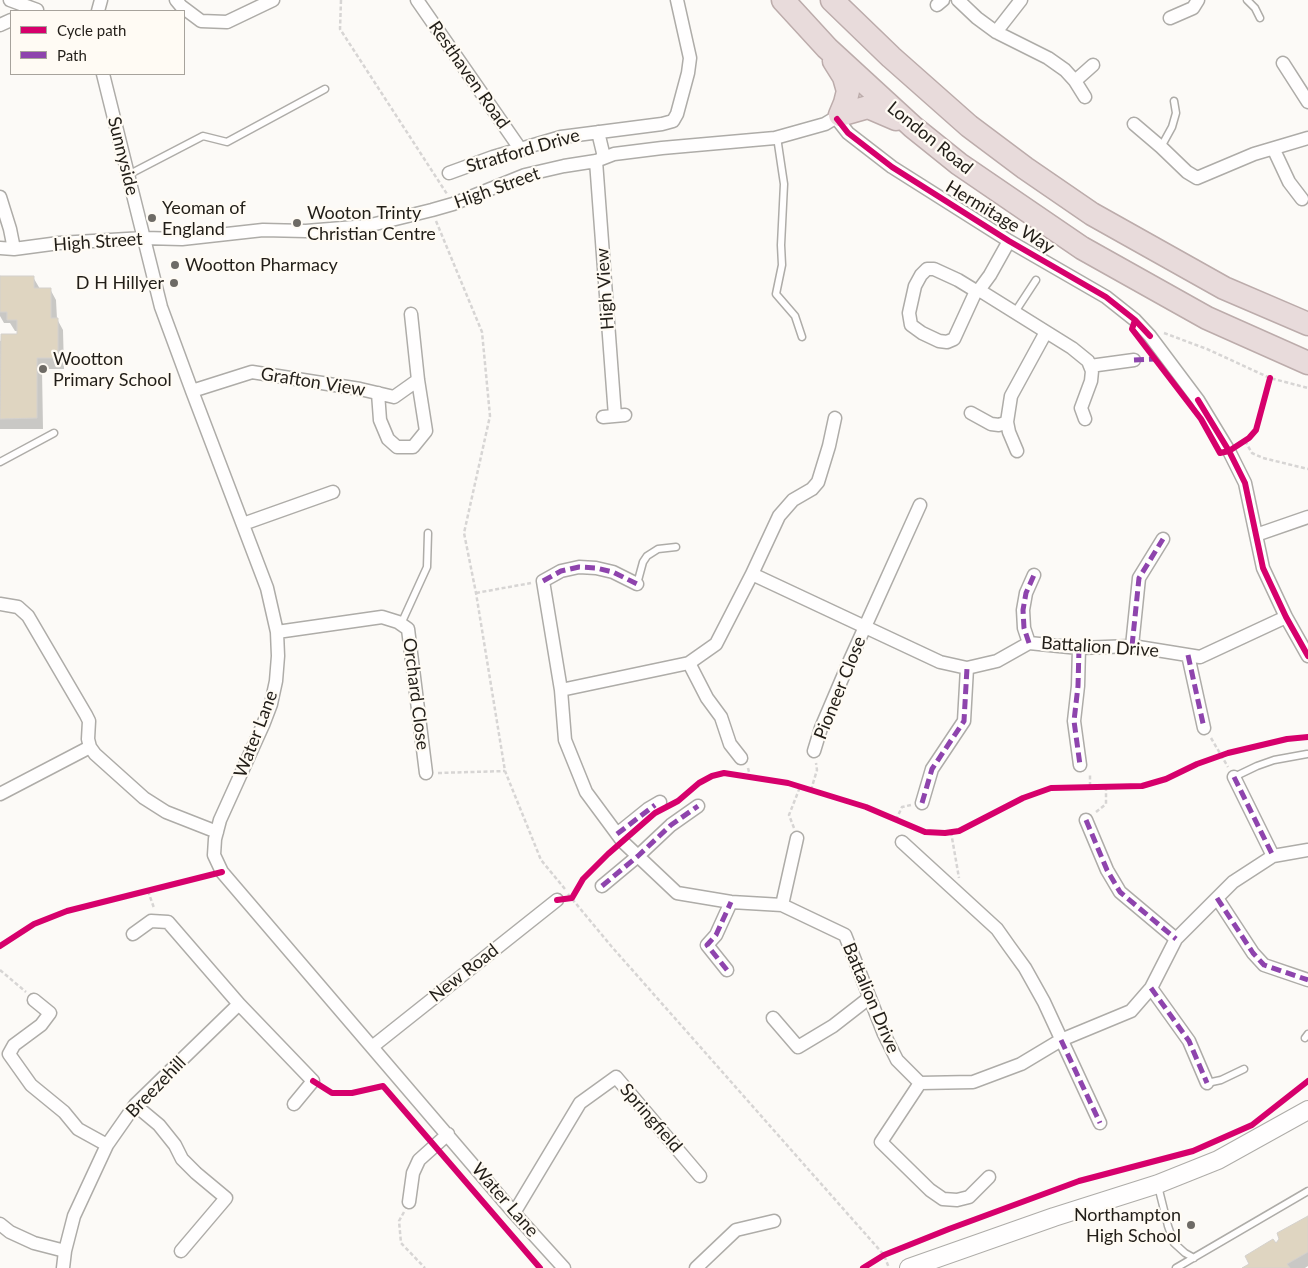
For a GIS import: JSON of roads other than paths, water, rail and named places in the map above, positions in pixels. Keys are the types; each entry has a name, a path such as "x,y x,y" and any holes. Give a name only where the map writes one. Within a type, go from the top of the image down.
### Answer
{"highway":[{"name":"London Road","path":"783,0 827,48 913,127 958,164 1082,248 1207,318 1308,363"},
{"name":"London Road","path":"832,0 891,57 969,126 1025,168 1092,214 1224,288 1308,324"},
{"path":"827,48 844,77 848,91 845,103 838,117"},
{"path":"838,117 868,107 913,127"}],"main road":[{"path":"909,1268 1045,1220 1158,1184 1218,1160 1308,1110"}],"street":[{"path":"10,0 35,10"},
{"path":"176,0 202,21 227,22 273,0"},
{"name":"Resthaven Road","path":"417,0 521,150"},
{"name":"Stratford Drive","path":"449,173 561,136 662,124 673,121 676,118 690,58 677,0"},
{"path":"958,0 977,18 996,32 1048,58 1065,70 1086,97"},
{"path":"996,32 1021,0"},
{"path":"1170,18 1193,8 1198,0"},
{"path":"1282,63 1308,102"},
{"path":"1075,81 1093,65"},
{"name":"Sunnyside","path":"102,75 144,238"},
{"name":"High Street","path":"0,248 14,249 144,238 182,239 263,230 306,231 367,226 453,204 525,175 662,148 777,137 825,124 838,117"},
{"name":"Hermitage Way","path":"838,117 848,133 892,167 1009,241 1106,297 1135,320 1179,372 1229,451 1245,484 1263,568 1286,617 1308,656"},
{"path":"1134,124 1186,172 1197,178 1254,154 1274,150 1308,138"},
{"name":"Stratford Drive","path":"598,132 600,159"},
{"path":"1274,150 1289,182 1302,199"},
{"name":"High View","path":"600,159 614,416"},
{"path":"0,197 14,249"},
{"name":"Water Lane","path":"144,238 161,307 267,588 277,632 276,681 271,704 220,820 214,855 222,872 563,1268"},
{"path":"1009,241 990,275 978,291 954,339 947,342 939,341 911,325 909,313 915,286 927,269 934,269 958,280 978,291 1015,312 1072,348 1088,361 1092,371 1091,381 1085,394 1082,408 1085,419"},
{"name":"Grafton View","path":"378,393 380,420 388,439 397,447 413,447 426,430 418,380 411,314"},
{"path":"1017,451 1007,422 1011,396 1046,332"},
{"path":"1090,366 1134,360"},
{"name":"Grafton View","path":"192,392 252,372 394,397 418,380"},
{"path":"971,413 991,424 999,425 1007,422"},
{"path":"561,690 689,663 716,644 779,516 793,500 812,490 818,482 830,446 835,418"},
{"path":"243,524 333,492"},
{"name":"Pioneer Close","path":"814,751 821,728 920,506"},
{"path":"1256,536 1308,517"},
{"path":"1132,646 1139,578 1163,539"},
{"name":"Battalion Drive","path":"637,584 613,572 579,567 561,571 543,581 561,690 565,740 586,792 617,834 677,893 731,902 782,905 845,935 869,998 897,1060 920,1083"},
{"name":"Battalion Drive","path":"752,574 940,662 967,668 997,660 1029,643 1079,648 1132,646 1200,657 1286,617"},
{"path":"1029,643 1024,628 1023,610 1026,593 1034,575"},
{"path":"0,604 18,607 28,616 86,715 90,747 96,754 144,798 166,812 217,832"},
{"name":"Orchard Close","path":"277,632 382,617 398,622 408,629 426,773"},
{"path":"1079,648 1078,686 1074,721 1080,765"},
{"path":"1188,655 1204,728"},
{"path":"689,663 707,698 721,717 730,744 741,758"},
{"path":"922,803 932,769 964,721 967,668"},
{"path":"0,794 90,747"},
{"path":"1234,777 1273,856"},
{"path":"617,834 648,809 660,802"},
{"path":"602,886 638,856 670,825 698,806"},
{"path":"1086,820 1107,870 1120,892 1176,939"},
{"path":"782,905 797,838"},
{"path":"902,842 996,929 1025,968 1044,1002 1100,1123"},
{"path":"989,1177 969,1197 957,1200 943,1199 930,1190 881,1142 920,1083 973,1082 1021,1064 1061,1040 1131,1011 1151,988 1176,939 1233,882 1273,856 1308,850"},
{"name":"New Road","path":"372,1046 568,897"},
{"path":"1217,898 1253,954 1264,965 1308,980"},
{"path":"727,970 707,945 716,935 731,902"},
{"path":"133,934 151,921 168,922 239,1004 313,1081 294,1104"},
{"path":"1151,988 1189,1041 1206,1083"},
{"path":"773,1018 798,1047 832,1026 869,998"},
{"path":"34,1000 50,1013 41,1025 14,1045 9,1054 31,1085 58,1106 78,1129 107,1145"},
{"name":"Breezehill","path":"63,1268 64,1251 74,1216 107,1145 135,1105 239,1004"},
{"name":"Springfield","path":"514,1213 580,1103 616,1078 700,1176"},
{"path":"135,1105 159,1125 175,1145 182,1159 226,1198 181,1251"},
{"path":"409,1202 410,1188 419,1160 448,1134"},
{"path":"696,1268 736,1230 774,1221"},
{"path":"0,1224 10,1232 34,1243 64,1251"}],"lane":[{"path":"1247,0 1255,8 1260,18"},
{"path":"128,175 203,136 227,142 325,90"},
{"path":"1161,147 1172,127 1176,113 1174,101"},
{"path":"777,137 784,184 782,265 776,294 795,316 802,337"},
{"path":"1015,312 1036,280"},
{"path":"0,462 54,433"},
{"path":"401,624 427,567 428,533"},
{"path":"637,584 643,562 647,556 658,549 676,547"},
{"path":"1234,777 1274,760 1307,754"},
{"path":"1206,1083 1221,1080 1244,1069"},
{"path":"1158,1184 1174,1243 1194,1258"},
{"path":"1176,1268 1308,1191"}],"place":[{"name":"Yeoman of England","path":"152,218"},
{"name":"Wooton Trinty Christian Centre","path":"297,223"},
{"name":"Wootton Pharmacy","path":"175,265"},
{"name":"D H Hillyer","path":"174,283"},
{"name":"Wootton Primary School","path":"43,369"},
{"name":"Northampton High School","path":"1191,1225"}]}
